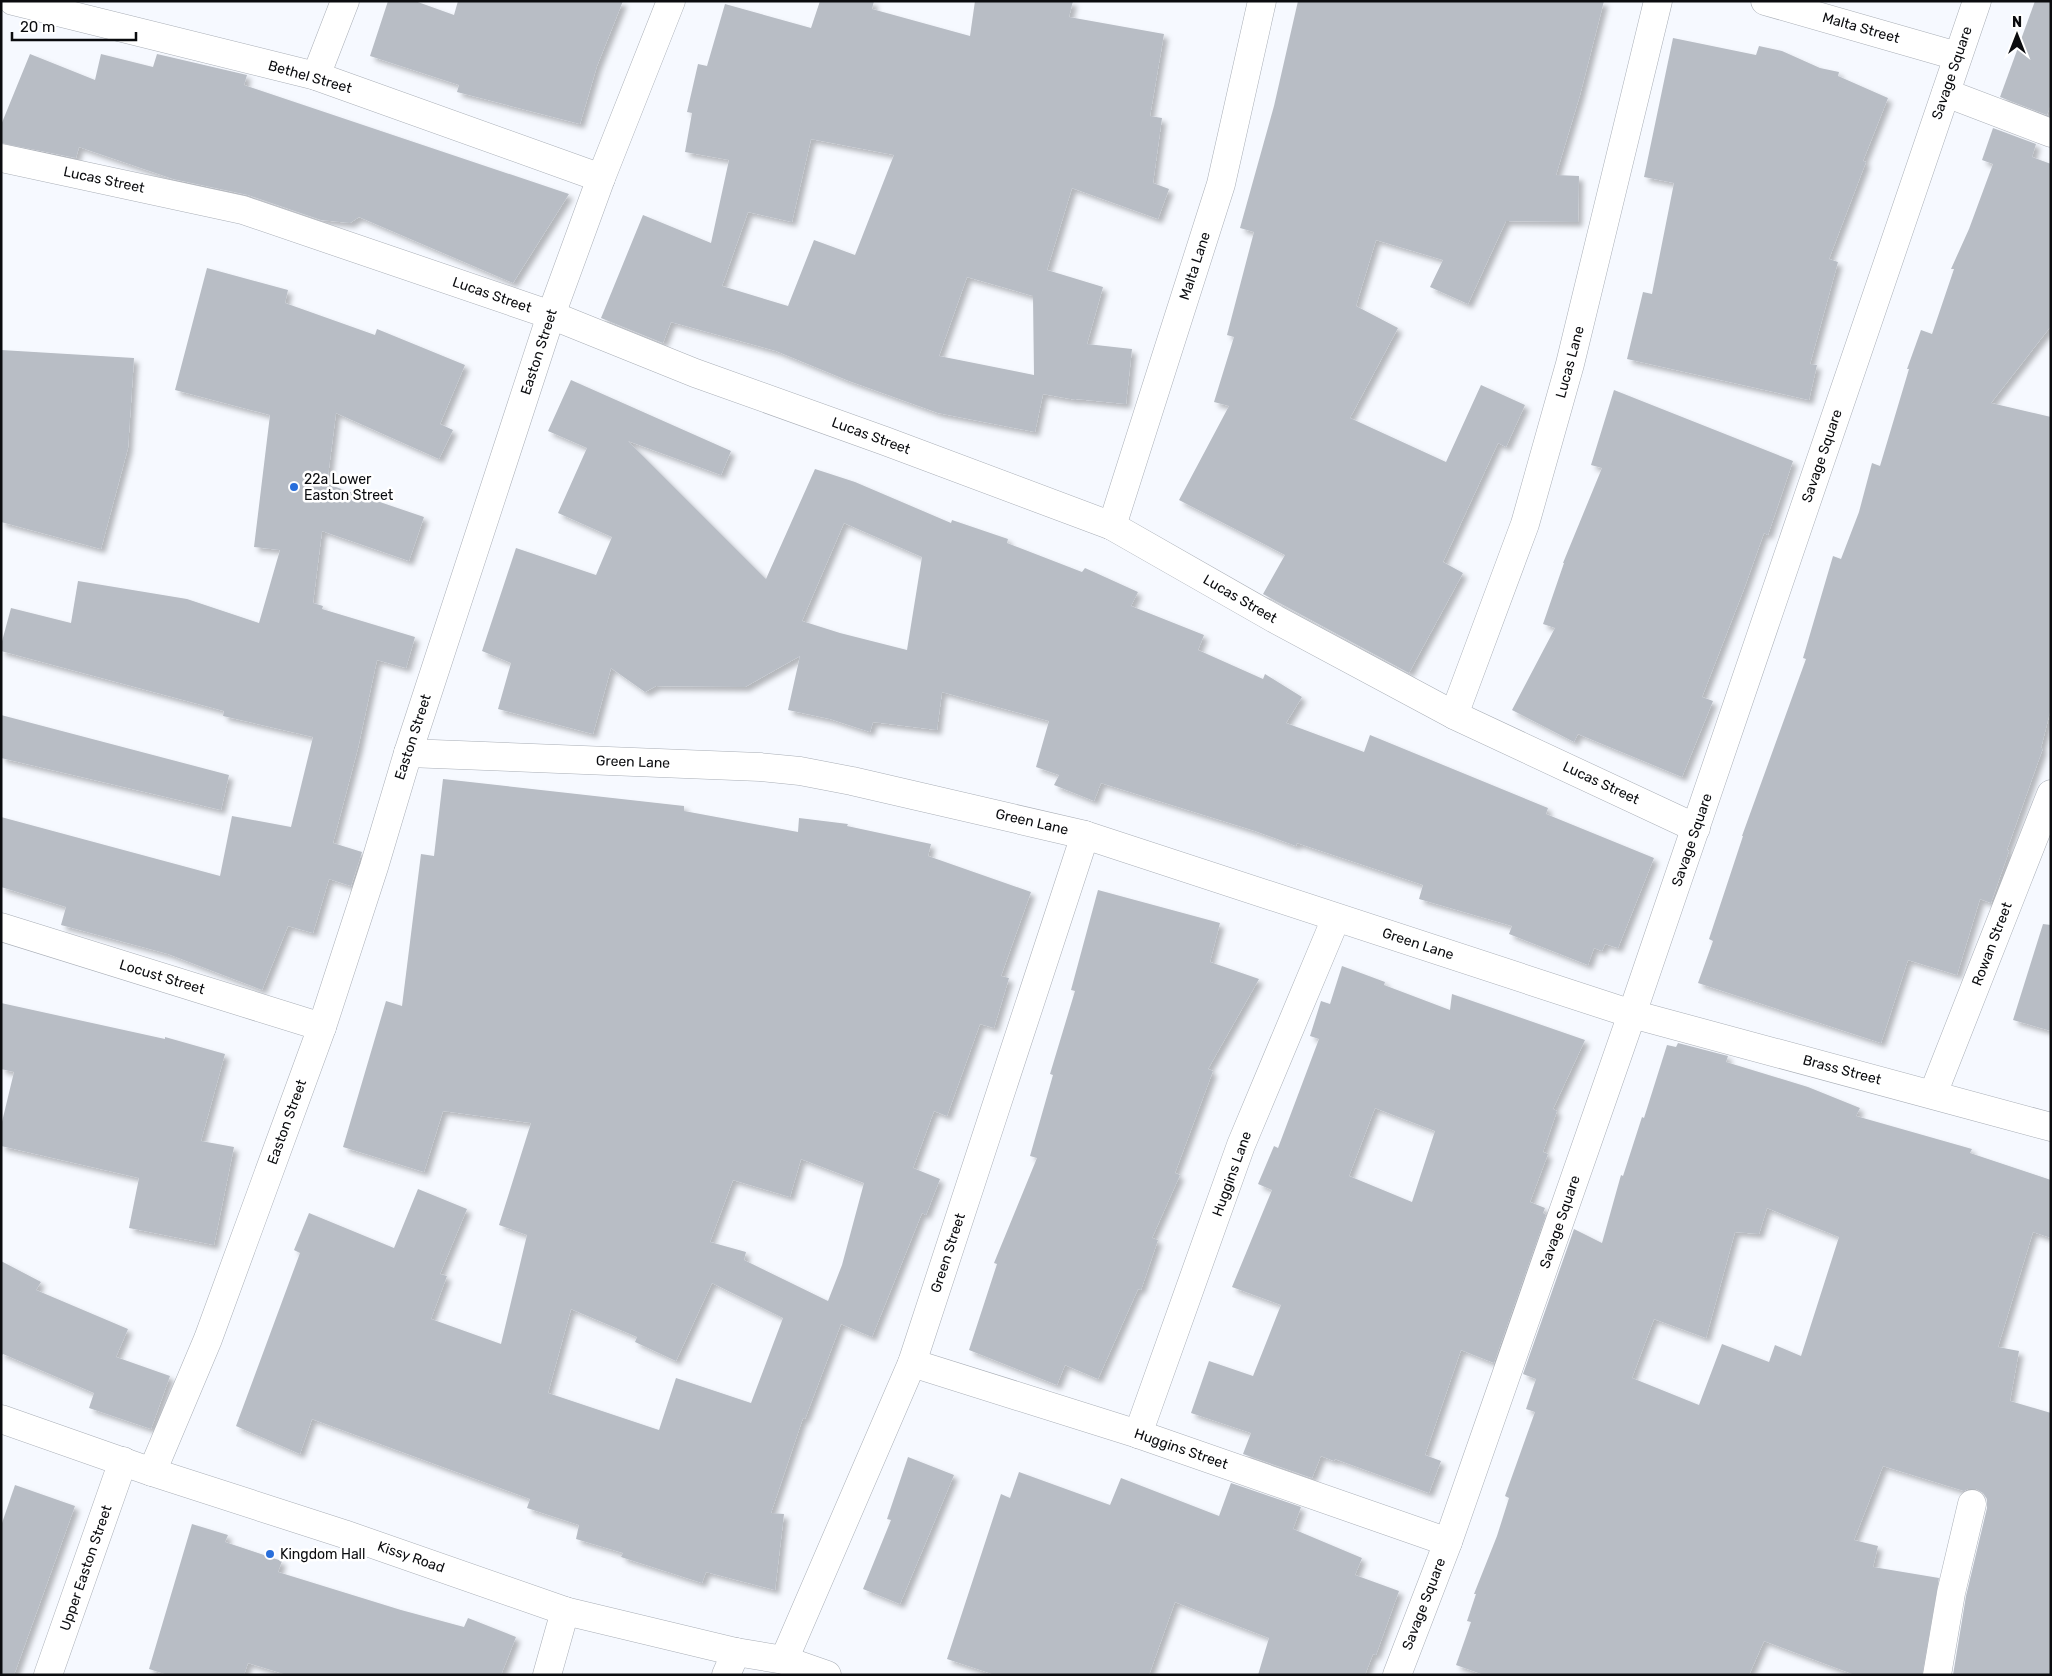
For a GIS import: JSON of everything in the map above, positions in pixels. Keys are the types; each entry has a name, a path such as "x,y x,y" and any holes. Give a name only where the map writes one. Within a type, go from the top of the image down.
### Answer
{"street":[{"name":"Bethel Street","path":"13,1 316,76 601,178"},
{"path":"316,76 346,1"},
{"name":"Easton Street","path":"152,1472 208,1339 322,1027 374,867 408,753 551,315 601,178 671,1"},
{"name":"Malta Lane","path":"1112,526 1221,184 1262,1"},
{"name":"Lucas Lane","path":"1454,715 1528,515 1570,364 1658,1"},
{"name":"Malta Street","path":"1766,1 1957,56"},
{"name":"Savage Square","path":"1397,1675 1448,1542 1632,1014 1977,1"},
{"path":"1946,93 2051,133"},
{"name":"Lucas Street","path":"1,158 242,210 551,315 695,373 885,441 1112,526 1275,619 1454,715 1696,828"},
{"name":"Green Lane","path":"408,753 760,767 800,771 852,781 1085,835 1632,1014"},
{"name":"Rowan Street","path":"1933,1094 2051,794"},
{"name":"Green Street","path":"784,1660 912,1363 1085,835"},
{"name":"Huggins Lane","path":"1138,1434 1242,1145 1336,918"},
{"name":"Locust Street","path":"1,927 322,1027"},
{"name":"Brass Street","path":"1632,1014 2051,1127"},
{"name":"Huggins Street","path":"912,1363 1138,1434 1448,1542"},
{"name":"Kissy Road","path":"1,1419 152,1472 344,1534 565,1611 731,1663 784,1660 827,1675"},
{"name":"Upper Easton Street","path":"48,1675 123,1461"},
{"path":"1938,1675 1951,1593 1972,1504"},
{"path":"547,1675 565,1611"}],"building":[{"path":"388,1 415,1 454,15 458,1 623,1 597,66 580,124 457,92 459,85 370,56"},
{"path":"820,1 874,1 872,9 970,36 975,1 1073,1 1069,17 1164,34 1150,116 1162,118 1153,183 1169,189 1158,219 1072,188 1047,270 1103,287 1087,344 1132,349 1126,404 1076,400 1043,394 1035,432 938,413 849,381 776,351 671,322 663,343 601,318 643,215 711,243 729,160 685,152 692,113 687,112 698,64 707,66 725,4 811,28","holes":["811,139 894,155 855,255 814,240 788,306 722,286 748,212 792,222","967,277 1033,296 1034,375 939,356"]},
{"path":"1298,1 1604,1 1580,95 1556,175 1579,176 1578,222 1506,221 1468,304 1430,287 1443,260 1376,240 1356,306 1398,328 1350,418 1446,462 1481,385 1525,405 1506,447 1498,443 1443,562 1463,573 1409,673 1263,594 1285,555 1179,500 1229,406 1214,402 1234,337 1227,335 1254,232 1240,228 1274,106"},
{"path":"2035,1 2051,1 2051,104 2047,115 2000,97"},
{"path":"1673,38 1756,55 1759,46 1782,51 1820,68 1839,72 1838,76 1888,98 1863,161 1866,162 1829,259 1838,262 1810,364 1817,365 1809,400 1627,359 1643,292 1652,294 1674,183 1644,177"},
{"path":"30,54 95,80 101,54 153,67 157,54 247,75 244,85 569,194 513,283 359,217 350,223 321,220 248,195 173,179 79,147 76,158 1,143 1,125"},
{"path":"1993,128 2036,144 2032,157 2051,164 2051,326 1991,403 2051,417 2051,708 2041,748 2043,748 2007,850 2009,851 1991,903 1980,899 1957,975 1908,960 1881,1043 1698,983 1713,941 1709,939 1742,836 1806,659 1803,658 1833,556 1841,559 1859,512 1872,463 1880,466 1909,369 1907,369 1921,330 1932,334 1954,269 1951,269 1969,229 1993,164 1982,160"},
{"path":"207,268 288,290 285,303 375,335 377,329 465,365 440,424 453,430 439,459 336,413 327,484 424,517 409,561 322,531 313,603 323,606 322,609 415,637 406,668 377,660 358,748 333,843 362,852 351,886 329,879 313,933 288,926 262,990 168,954 61,925 66,907 1,887 1,817 220,876 232,816 291,827 313,737 223,716 224,711 1,651 11,608 71,623 78,581 187,599 259,623 280,550 254,547 270,415 175,390"},
{"path":"1,350 134,358 128,448 101,549 1,522"},
{"path":"571,380 731,451 721,475 628,441 766,579 815,469 855,482 951,523 952,520 1008,539 1007,543 1082,572 1085,568 1138,592 1131,606 1204,635 1198,650 1263,679 1265,674 1302,697 1286,723 1364,752 1370,735 1548,808 1546,814 1654,858 1618,948 1605,944 1602,951 1594,948 1588,965 1509,934 1512,926 1419,899 1423,885 1297,843 1296,846 1255,831 1101,783 1094,801 1054,785 1059,775 1036,767 1049,721 942,692 937,730 873,722 870,732 830,719 788,710 800,656 745,687 656,686 645,692 611,668 593,734 498,709 511,663 482,651 516,548 596,575 612,537 558,513 587,448 548,431","holes":["844,523 922,557 907,650 802,621"]},
{"path":"1614,390 1793,461 1768,535 1764,533 1702,697 1713,701 1682,777 1578,734 1574,742 1512,710 1555,628 1543,624 1563,563 1602,468 1591,465"},
{"path":"1,715 229,775 221,810 1,758"},
{"path":"443,779 684,806 684,811 798,832 799,818 848,824 847,826 931,844 928,856 1031,892 1001,976 1009,978 994,1028 980,1024 947,1116 934,1111 913,1168 940,1179 926,1215 922,1213 872,1337 841,1324 805,1419 803,1418 771,1513 784,1514 775,1590 706,1572 702,1583 621,1557 623,1553 576,1539 579,1525 527,1508 530,1499 312,1419 300,1454 236,1426 300,1253 294,1250 309,1213 394,1248 418,1189 467,1209 440,1274 447,1276 431,1319 501,1344 527,1235 499,1225 531,1123 443,1111 424,1172 343,1147 386,1001 402,1006 421,854 434,856","holes":["801,1159 864,1183 842,1265 828,1301 744,1260 746,1252 710,1242 733,1180 790,1197","712,1283 783,1318 751,1403 676,1378 659,1430 548,1393 571,1309 637,1337 635,1342 676,1361"]},
{"path":"1098,890 1220,923 1210,962 1259,979 1208,1069 1213,1071 1175,1173 1180,1175 1152,1238 1158,1240 1141,1290 1138,1289 1098,1379 1065,1365 1057,1385 969,1350 997,1264 994,1263 1037,1158 1030,1156 1053,1075 1050,1074 1075,991 1071,990"},
{"path":"2043,924 2051,925 2051,1031 2013,1020"},
{"path":"1342,966 1385,982 1384,985 1450,1010 1452,994 1585,1040 1553,1109 1557,1111 1543,1152 1548,1154 1530,1202 1545,1208 1543,1213 1546,1215 1494,1363 1461,1350 1425,1455 1441,1461 1429,1493 1335,1459 1334,1461 1321,1456 1312,1478 1243,1454 1251,1433 1191,1413 1209,1361 1253,1376 1281,1305 1232,1287 1272,1190 1258,1184 1274,1146 1278,1148 1319,1039 1310,1036 1321,1001 1330,1004","holes":["1375,1108 1435,1131 1412,1202 1349,1176"]},
{"path":"1,1003 165,1039 165,1037 225,1054 201,1141 234,1147 214,1245 129,1228 139,1178 1,1146 1,1126 14,1072 1,1069"},
{"path":"1678,1043 1728,1056 1726,1062 1808,1087 1860,1108 1856,1116 1972,1149 1970,1153 2051,1180 2051,1238 2033,1232 1998,1347 2019,1351 2010,1401 2051,1413 2051,1675 1953,1675 1966,1596 1987,1508 1987,1499 1983,1493 1976,1489 1964,1491 1883,1466 1854,1540 1878,1546 1873,1567 1939,1578 1922,1675 1855,1675 1764,1641 1749,1675 1484,1675 1456,1665 1471,1622 1467,1621 1476,1594 1474,1594 1497,1536 1509,1498 1505,1496 1535,1412 1526,1409 1536,1379 1523,1374 1574,1229 1602,1243 1621,1175 1623,1176 1642,1117 1644,1118 1667,1045 1676,1047","holes":["1767,1208 1839,1237 1801,1356 1775,1345 1769,1362 1722,1344 1699,1405 1632,1378 1654,1319 1706,1338 1735,1232 1759,1234"]},
{"path":"1,1261 41,1282 36,1290 128,1329 116,1357 170,1376 151,1429 89,1408 94,1393 3,1354 1,1356"},
{"path":"908,1457 954,1475 900,1604 863,1589 891,1520 887,1519"},
{"path":"1019,1472 1110,1505 1121,1478 1219,1516 1231,1483 1301,1507 1293,1529 1362,1558 1355,1575 1399,1591 1376,1655 1373,1654 1365,1675 1258,1675 1269,1638 1175,1602 1149,1675 995,1675 947,1659 1001,1494 1010,1498"},
{"path":"15,1485 75,1506 14,1675 1,1675 1,1526"},
{"path":"192,1524 228,1535 225,1542 282,1561 278,1572 401,1610 464,1627 468,1618 516,1637 501,1675 287,1675 248,1663 244,1675 168,1675 149,1669"}],"place":[{"name":"22a Lower Easton Street","path":"294,487"},
{"name":"Kingdom Hall","path":"270,1554"}]}
